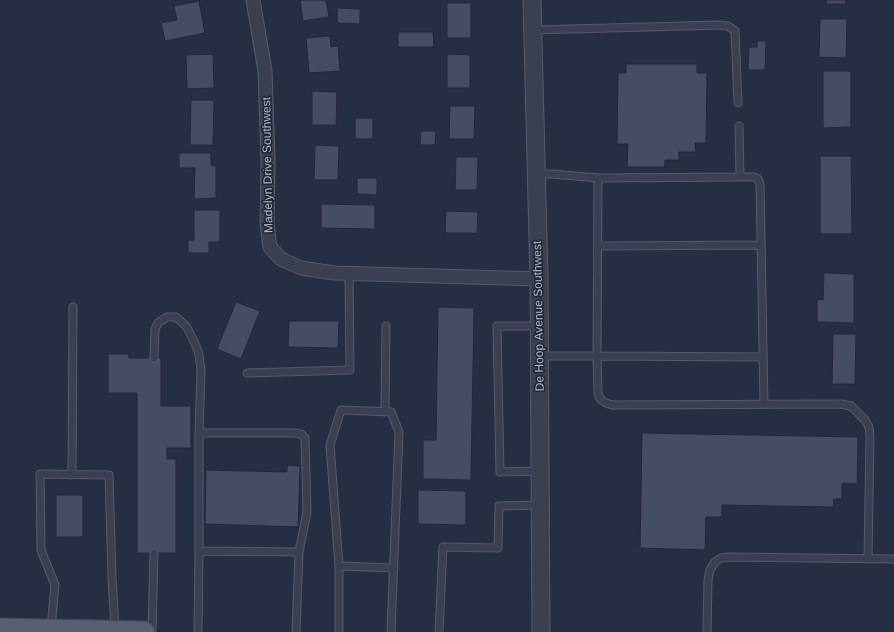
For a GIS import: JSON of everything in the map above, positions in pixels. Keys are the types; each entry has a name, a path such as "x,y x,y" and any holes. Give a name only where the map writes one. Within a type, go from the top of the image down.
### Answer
{"main road":[{"path":"0,629 144,632"}],"street":[{"name":"Madelyn Drive Southwest","path":"253,0 265,71 268,159 267,222 270,247 281,259 301,268 349,273 539,279"},
{"name":"De Hoop Avenue Southwest","path":"532,0 539,279 541,632"}],"lane":[{"path":"533,30 728,26 735,31 738,103"},
{"path":"739,126 740,178"},
{"path":"536,174 598,178 754,177 758,179 760,184 764,404"},
{"path":"598,178 597,356 598,394 602,400 612,405 842,404 851,406 865,420 869,427 868,559"},
{"path":"598,246 761,245"},
{"path":"247,373 350,370 349,273"},
{"path":"72,307 72,474"},
{"path":"154,358 155,329 158,323 167,317 176,317 186,326 194,341 199,354 201,371 199,433 200,551 198,632"},
{"path":"385,412 386,326"},
{"path":"539,326 497,326 500,472 540,471"},
{"path":"539,356 763,358"},
{"path":"339,632 339,566 330,445 341,410 391,412 399,432 391,632"},
{"path":"199,433 294,433 301,434 305,438 307,512 299,552 296,632"},
{"path":"51,630 55,585 41,550 40,474 109,475 115,631"},
{"path":"439,632 443,547 498,548 499,506 540,505"},
{"path":"200,551 299,552"},
{"path":"152,632 154,553"},
{"path":"707,632 708,580 710,570 715,562 721,558 894,559"},
{"path":"339,566 394,568"}],"building":[{"path":"300,0 326,0 329,17 303,21"},
{"path":"826,0 846,0 846,4 826,4"},
{"path":"199,1 205,33 165,41 161,23 177,20 174,6"},
{"path":"447,3 471,3 471,38 447,38"},
{"path":"337,8 360,9 360,24 337,23"},
{"path":"820,19 847,19 846,58 819,57"},
{"path":"398,32 433,32 434,47 398,47"},
{"path":"330,36 331,47 338,46 340,71 309,73 306,38"},
{"path":"757,41 766,41 765,70 748,70 749,47 757,47"},
{"path":"213,54 214,88 187,89 186,55"},
{"path":"447,54 470,55 470,88 447,88"},
{"path":"626,64 697,64 697,73 707,73 706,143 695,143 696,152 679,152 679,160 665,160 665,167 627,167 628,144 617,144 618,73 626,73"},
{"path":"823,71 851,71 851,127 823,128"},
{"path":"312,91 337,92 336,125 312,125"},
{"path":"191,100 214,100 213,145 190,145"},
{"path":"450,106 475,106 474,139 449,139"},
{"path":"355,118 373,118 373,139 355,139"},
{"path":"421,131 436,131 435,145 420,145"},
{"path":"315,145 339,146 338,180 314,180"},
{"path":"179,153 211,153 211,165 216,166 216,198 194,199 195,168 179,168"},
{"path":"820,156 851,156 852,234 820,234"},
{"path":"456,157 478,157 477,190 455,190"},
{"path":"357,178 377,178 377,195 357,194"},
{"path":"321,204 375,205 375,229 321,228"},
{"path":"194,210 220,210 220,242 209,242 209,253 188,253 188,240 194,240"},
{"path":"446,211 478,212 477,233 445,233"},
{"path":"824,273 854,274 854,323 817,322 817,299 823,300"},
{"path":"236,302 260,311 241,359 217,349"},
{"path":"438,307 474,308 471,480 423,479 423,440 436,440"},
{"path":"289,321 339,321 338,348 288,347"},
{"path":"833,334 856,334 855,384 832,384"},
{"path":"108,354 129,354 129,358 161,358 161,406 191,406 191,448 167,448 167,459 176,459 176,553 137,553 137,393 108,393"},
{"path":"642,433 858,437 857,484 842,483 842,499 834,499 833,507 722,505 722,517 706,517 705,550 640,548"},
{"path":"287,465 300,466 298,527 205,524 206,470 287,472"},
{"path":"418,490 466,491 466,525 418,524"},
{"path":"56,495 83,495 83,537 56,537"}]}
